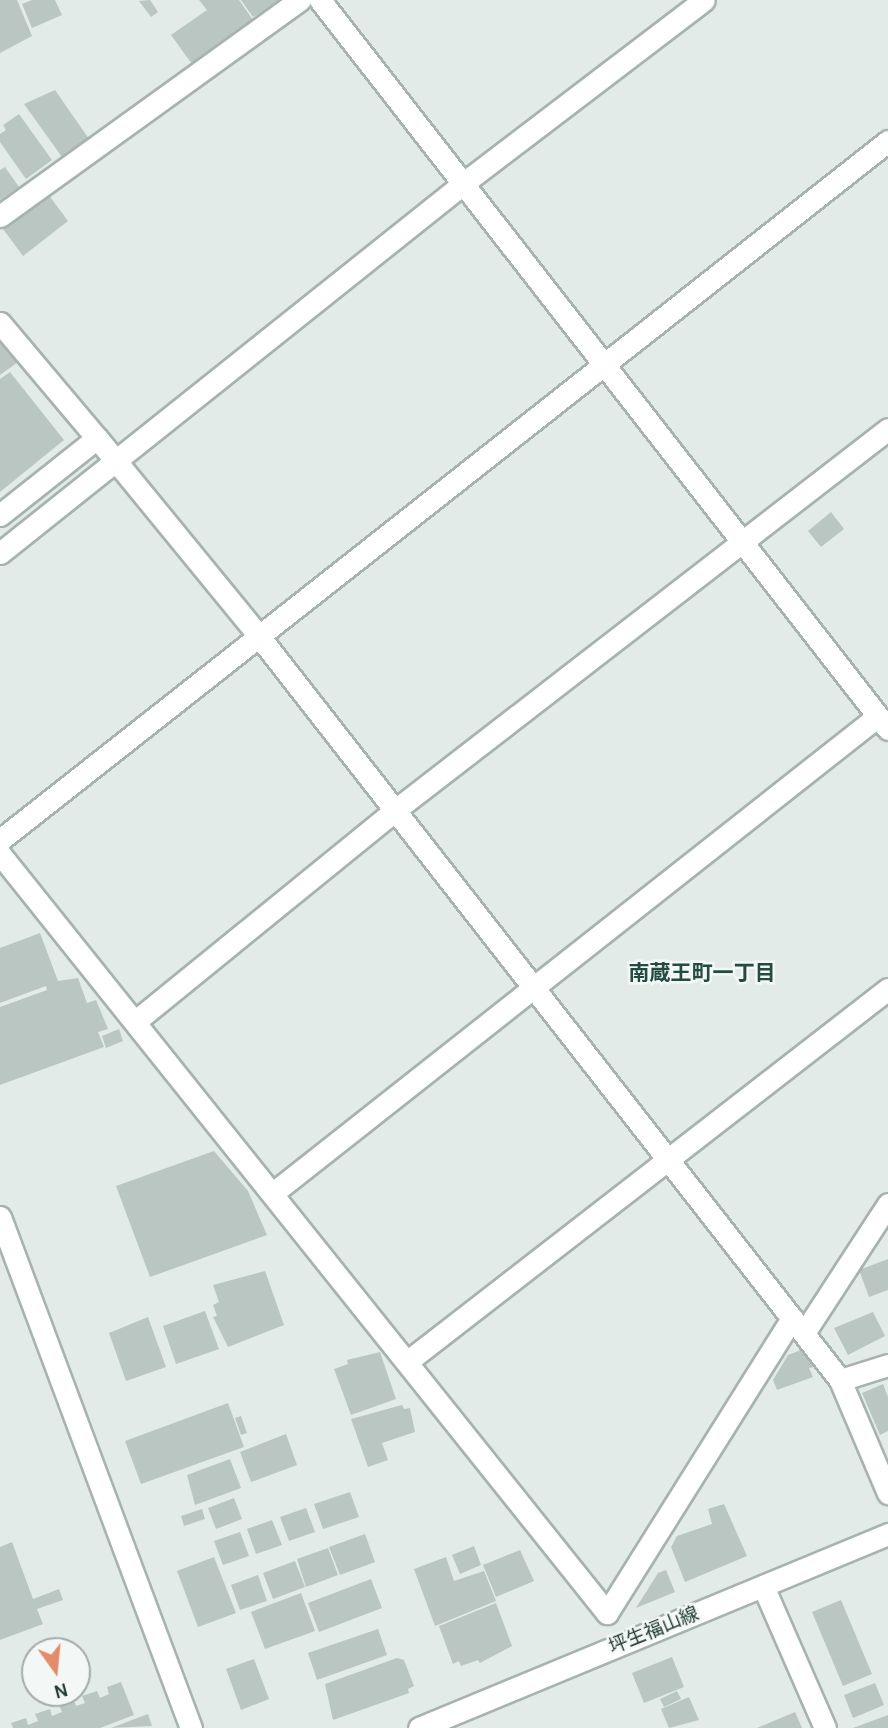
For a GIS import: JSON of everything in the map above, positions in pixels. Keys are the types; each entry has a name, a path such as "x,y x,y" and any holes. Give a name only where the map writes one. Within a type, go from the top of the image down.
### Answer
{"street":[{"path":"0,216 300,0"},
{"path":"273,1193 530,986 883,722 466,182 320,0"},
{"path":"0,553 466,182 704,0"},
{"path":"0,840 888,141"},
{"path":"0,323 258,635 666,1161 840,1380 888,1493"},
{"path":"137,1020 394,811 888,429"},
{"path":"0,514 97,438"},
{"path":"0,854 137,1020 607,1613 798,1326 888,1204"},
{"path":"408,1361 888,989"},
{"path":"0,1217 191,1728"},
{"path":"840,1380 888,1365"},
{"name":"坪生福山線","path":"419,1728 888,1534"},
{"path":"763,1586 825,1728"}],"building":[{"path":"0,0 17,0 32,36 0,53"},
{"path":"32,0 55,0 62,15 32,28 22,4"},
{"path":"150,0 158,12 151,17 139,1"},
{"path":"199,0 239,0 253,20 192,64 171,35 207,10"},
{"path":"241,0 284,0 253,17"},
{"path":"55,90 89,139 62,157 24,104"},
{"path":"19,114 52,160 26,179 0,142 0,134 6,130 3,125"},
{"path":"5,167 19,187 0,200 0,170"},
{"path":"45,190 68,221 23,256 0,225"},
{"path":"0,337 18,362 0,375"},
{"path":"10,372 64,440 0,492 0,379"},
{"path":"831,512 844,529 821,547 808,531"},
{"path":"40,933 58,981 78,978 87,1003 96,1000 108,1029 98,1032 104,1047 0,1085 0,1007 47,990 46,986 0,1003 0,948"},
{"path":"119,1029 123,1041 106,1048 102,1036"},
{"path":"214,1151 248,1191 267,1235 150,1277 116,1186"},
{"path":"888,1259 888,1290 869,1297 859,1270"},
{"path":"265,1271 284,1325 228,1347 213,1317 217,1316 213,1305 219,1302 213,1285"},
{"path":"205,1311 219,1349 176,1364 163,1326"},
{"path":"873,1312 885,1336 848,1355 834,1328"},
{"path":"148,1317 166,1367 126,1381 109,1333"},
{"path":"801,1350 814,1367 809,1368 813,1377 777,1390 773,1380 788,1355"},
{"path":"380,1352 396,1399 351,1415 334,1369 348,1364 347,1360"},
{"path":"883,1384 888,1397 888,1431 880,1435 862,1393"},
{"path":"228,1403 244,1447 141,1484 125,1441"},
{"path":"402,1405 404,1409 410,1408 415,1432 382,1443 388,1460 368,1467 351,1419"},
{"path":"241,1416 247,1433 241,1435 235,1418"},
{"path":"286,1434 297,1465 251,1482 240,1452"},
{"path":"230,1459 241,1488 195,1505 187,1475"},
{"path":"350,1492 359,1517 323,1529 314,1504"},
{"path":"234,1498 242,1519 216,1529 208,1508"},
{"path":"724,1504 747,1556 685,1582 671,1547 677,1536 712,1524 708,1509"},
{"path":"306,1508 315,1532 289,1541 280,1517"},
{"path":"202,1509 205,1519 184,1526 181,1516"},
{"path":"272,1520 282,1545 256,1554 247,1529"},
{"path":"240,1532 249,1556 223,1565 214,1541"},
{"path":"365,1534 375,1562 340,1575 329,1547"},
{"path":"12,1542 33,1599 59,1589 63,1600 37,1609 43,1624 0,1640 0,1547"},
{"path":"474,1546 481,1565 460,1574 452,1555"},
{"path":"328,1548 338,1575 306,1587 297,1559"},
{"path":"520,1550 534,1581 496,1597 483,1565"},
{"path":"214,1557 236,1613 198,1627 177,1571"},
{"path":"446,1557 454,1581 484,1571 496,1601 435,1626 414,1569"},
{"path":"295,1561 305,1587 273,1599 263,1573"},
{"path":"666,1570 675,1592 636,1608 658,1573"},
{"path":"258,1575 267,1601 240,1610 231,1585"},
{"path":"371,1579 382,1608 319,1632 308,1603"},
{"path":"301,1593 315,1631 265,1649 251,1612"},
{"path":"841,1600 872,1674 843,1686 812,1612"},
{"path":"496,1603 512,1646 480,1663 478,1660 461,1666 459,1661 453,1664 439,1626"},
{"path":"378,1629 387,1655 317,1680 308,1653"},
{"path":"672,1657 684,1687 644,1703 632,1673"},
{"path":"397,1658 404,1660 414,1686 408,1689 409,1693 333,1720 325,1684"},
{"path":"254,1659 269,1699 241,1710 226,1669"},
{"path":"121,1682 134,1715 100,1728 13,1728 11,1723 26,1718 28,1725 38,1721 35,1714 50,1709 52,1716 62,1712 60,1707 91,1707 91,1693 97,1691 100,1698 109,1694 107,1687"},
{"path":"875,1683 884,1705 853,1718 844,1695"},
{"path":"677,1691 681,1699 664,1707 660,1699"},
{"path":"689,1697 699,1720 669,1728 661,1709"},
{"path":"795,1712 802,1728 757,1728"},
{"path":"148,1714 152,1726 111,1728"},
{"path":"888,1715 888,1728 853,1728"}],"district":[{"name":"南蔵王町一丁目","path":"702,973"}]}
